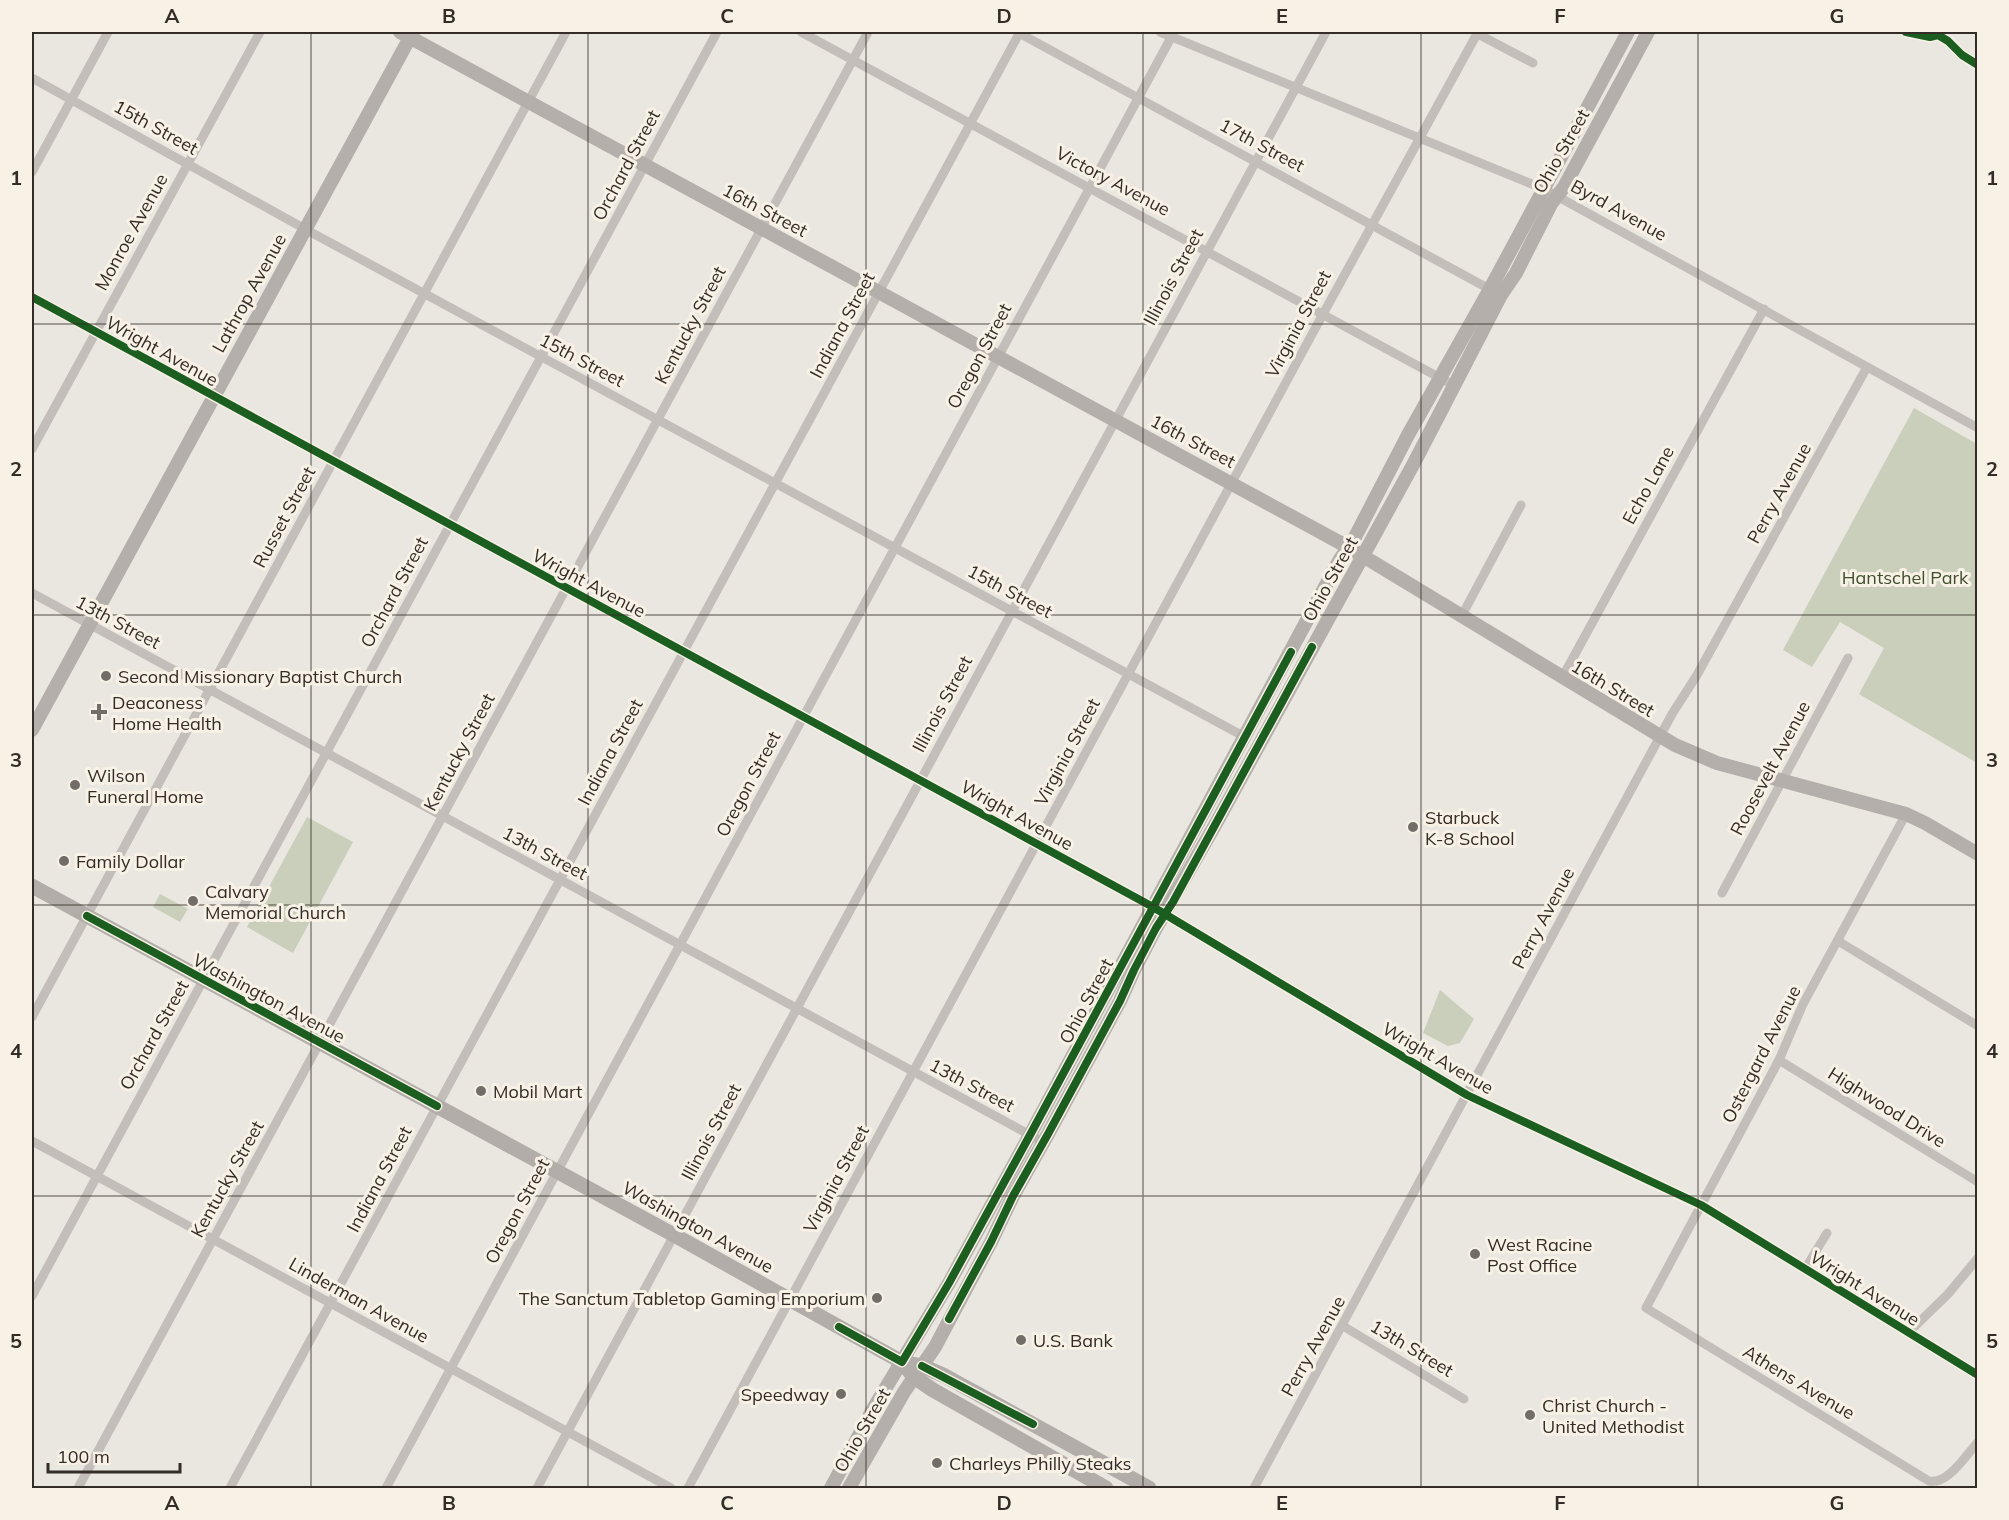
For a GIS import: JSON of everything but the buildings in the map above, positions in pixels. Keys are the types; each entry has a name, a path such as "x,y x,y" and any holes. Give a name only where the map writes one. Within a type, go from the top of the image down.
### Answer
{"main road":[{"name":"Washington Avenue","path":"32,886 674,1235 918,1371 1024,1419 1140,1488"},
{"name":"Washington Avenue","path":"918,1371 1008,1434 1106,1488"},
{"path":"1008,1434 1017,1431 1049,1446 1088,1455"},
{"path":"1054,1460 1101,1472 1140,1488"}],"street":[{"path":"32,172 108,32"},
{"name":"Monroe Avenue","path":"32,449 260,32"},
{"name":"Russet Street","path":"32,1017 566,32"},
{"name":"Orchard Street","path":"32,1296 717,32"},
{"name":"Victory Avenue","path":"801,32 1455,386"},
{"name":"Kentucky Street","path":"78,1488 868,32"},
{"name":"17th Street","path":"1019,32 1495,292"},
{"name":"Indiana Street","path":"230,1488 1019,32"},
{"name":"Byrd Avenue","path":"1160,32 1173,34 1544,189 1977,428"},
{"name":"Illinois Street","path":"537,1488 1326,32"},
{"path":"1477,32 1533,63"},
{"name":"Virginia Street","path":"688,1488 1477,32"},
{"name":"Ohio Street","path":"831,1488 1159,910 1214,827 1363,556 1455,386 1495,292 1544,189 1628,32"},
{"name":"Ohio Street","path":"849,1488 934,1347 991,1242 1159,910 1204,812 1440,377 1495,292 1516,273 1551,204 1564,187 1648,32"},
{"name":"16th Street","path":"407,33 528,102 1348,547 1660,737 1696,756 1906,814 1977,854"},
{"name":"Lathrop Avenue","path":"32,730 305,228 407,33"},
{"name":"Oregon Street","path":"386,1488 1173,34"},
{"name":"15th Street","path":"32,78 1245,737"},
{"name":"Wright Avenue","path":"32,297 1159,910 1467,1095 1701,1205 1977,1375"},
{"name":"Echo Lane","path":"1562,678 1764,309"},
{"name":"Perry Avenue","path":"1254,1488 1660,737 1697,675 1868,367"},
{"path":"1461,616 1521,505"},
{"name":"13th Street","path":"32,593 1043,1142"},
{"name":"Roosevelt Avenue","path":"1722,893 1848,658"},
{"path":"1204,812 1214,827"},
{"name":"Ostergard Avenue","path":"1646,1308 1779,1060 1803,1004 1906,814"},
{"path":"1838,941 1977,1026"},
{"name":"Highwood Drive","path":"1779,1060 1977,1182"},
{"name":"Linderman Avenue","path":"32,1141 671,1488"},
{"path":"1805,1269 1827,1233"},
{"path":"1909,1332 1948,1294 1977,1258"},
{"name":"Athens Avenue","path":"1646,1308 1929,1481 1936,1482 1945,1479 1977,1442"},
{"name":"13th Street","path":"1343,1326 1464,1399"}],"green space":[{"name":"Hantschel Park","path":"1914,408 1977,444 1977,763 1859,694 1884,648 1840,622 1812,667 1783,650"},
{"path":"307,817 353,842 293,953 247,927"},
{"path":"160,894 188,909 180,922 153,907"},
{"path":"1440,990 1474,1019 1460,1043 1448,1046 1423,1033"}],"cycle path":[{"path":"1906,32 1930,37 1938,35 1978,65"},
{"path":"32,297 1153,907 1467,1095 1701,1205 1978,1375"},
{"path":"949,1319 1013,1196 1120,1001 1156,928 1173,902 1312,647"},
{"path":"839,1327 902,1362 949,1283 1291,652"},
{"path":"87,916 437,1106"},
{"path":"922,1366 1033,1424"}],"place":[{"name":"Second Missionary Baptist Church","path":"106,676"},
{"name":"Deaconess Home Health","path":"99,712"},
{"name":"Wilson Funeral Home","path":"75,785"},
{"name":"Starbuck K-8 School","path":"1413,827"},
{"name":"Family Dollar","path":"64,861"},
{"name":"Calvary Memorial Church","path":"193,901"},
{"name":"Mobil Mart","path":"481,1091"},
{"name":"West Racine Post Office","path":"1475,1254"},
{"name":"The Sanctum Tabletop Gaming Emporium","path":"877,1298"},
{"name":"U.S. Bank","path":"1021,1340"},
{"name":"Speedway","path":"841,1394"},
{"name":"Christ Church - United Methodist","path":"1530,1415"},
{"name":"Charleys Philly Steaks","path":"937,1463"}]}
